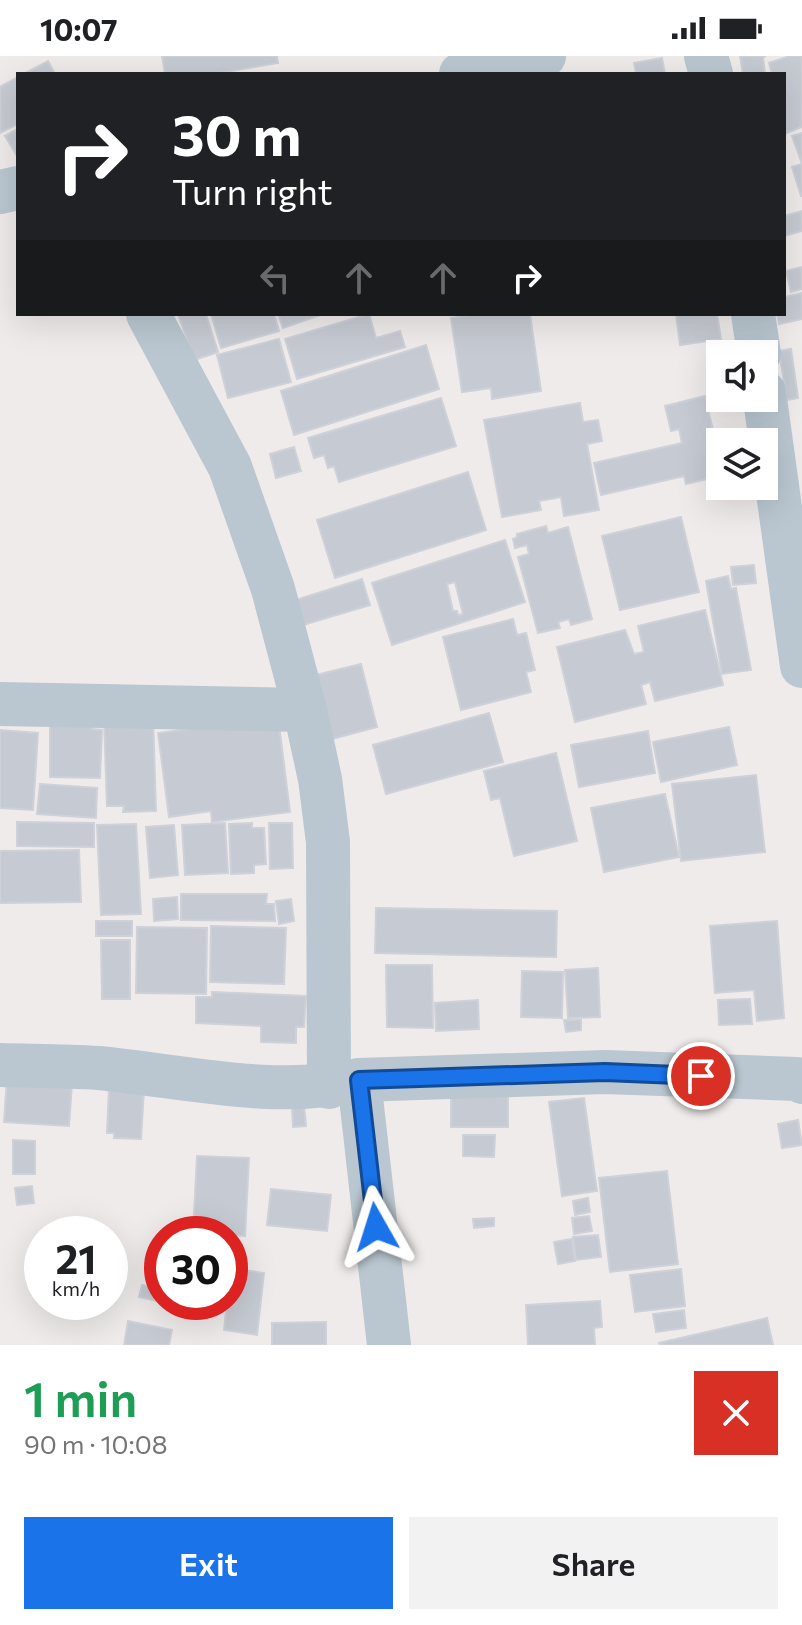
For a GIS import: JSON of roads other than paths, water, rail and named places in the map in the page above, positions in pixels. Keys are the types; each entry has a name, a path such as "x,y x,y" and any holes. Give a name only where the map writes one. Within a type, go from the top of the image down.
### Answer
{"street":[{"path":"470,72 544,56"},
{"path":"149,316 230,467 273,589 305,710 320,779 328,842 344,1084 389,1345"},
{"path":"753,316 757,340"},
{"path":"767,412 802,666"},
{"path":"0,704 305,710"},
{"path":"0,1065 96,1068 268,1088 605,1072 797,1079 802,1082"}]}
